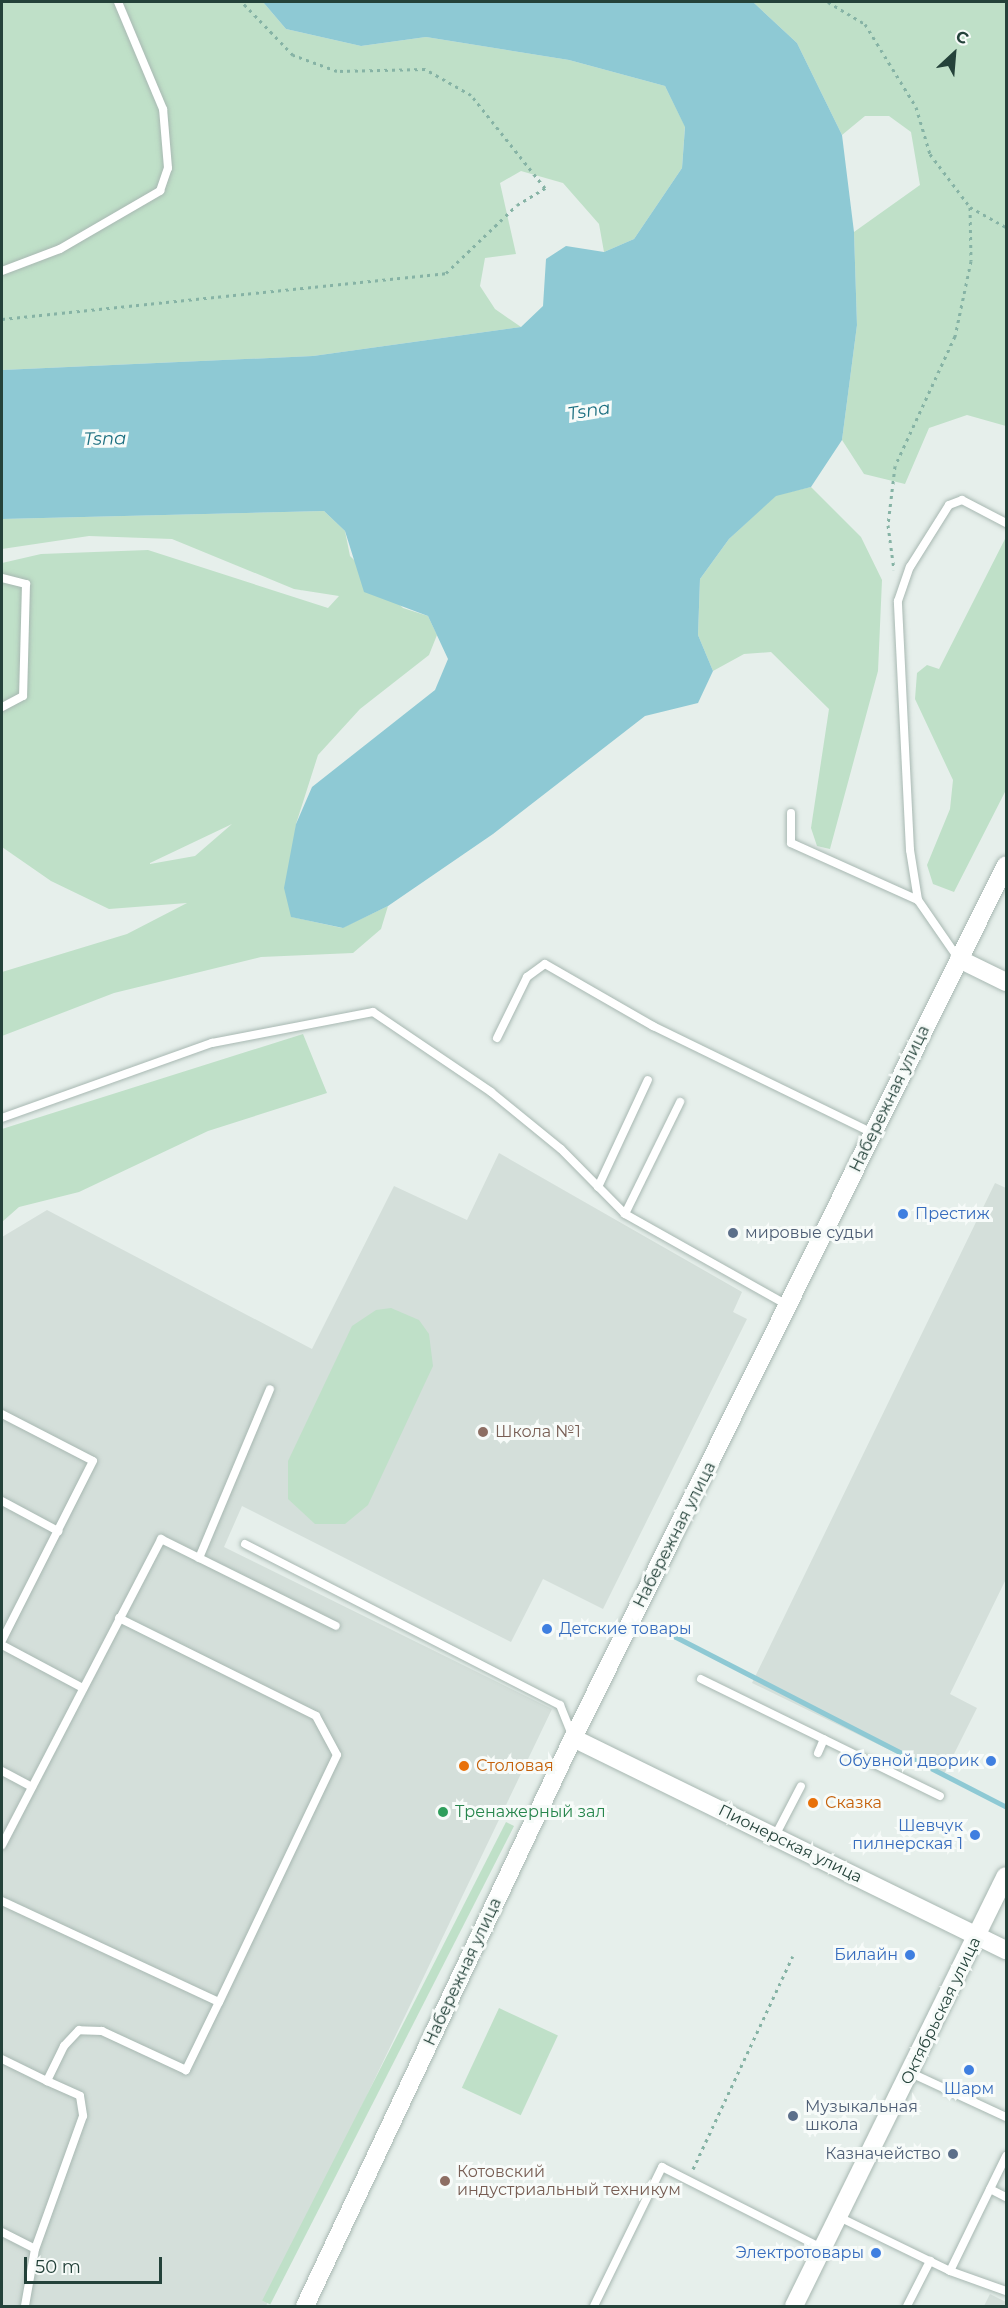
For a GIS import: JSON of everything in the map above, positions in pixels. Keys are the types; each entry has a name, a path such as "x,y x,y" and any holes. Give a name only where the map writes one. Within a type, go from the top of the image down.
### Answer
{"street":[{"name":"Набережная улица","path":"305,2307 573,1738 1006,865"},
{"path":"959,959 1006,982"},
{"name":"Пионерская улица","path":"573,1738 1006,1950"},
{"name":"Октябрьская улица","path":"794,2307 1006,1876"}],"lane":[{"path":"2,271 60,249 160,191 168,168 163,109 117,2"},
{"path":"959,959 918,900 910,850 898,601 910,567 949,505 963,500 1006,523"},
{"path":"2,578 26,584 23,696 2,707"},
{"path":"791,813 791,843 918,900"},
{"path":"497,1038 527,977 545,964 653,1026 873,1134"},
{"path":"2,1118 212,1043 373,1012 491,1092 625,1214 764,1296 789,1306"},
{"path":"598,1187 648,1080"},
{"path":"625,1214 680,1102"},
{"path":"199,1558 270,1389"},
{"path":"2,1414 93,1461 2,1640"},
{"path":"2,1501 57,1531"},
{"path":"2,1845 161,1539 336,1626"},
{"path":"244,1544 561,1705 573,1738"},
{"path":"47,2081 64,2046 79,2030 102,2031 186,2070 336,1755 316,1716 119,1618"},
{"path":"2,1645 83,1688"},
{"path":"701,1679 940,1796"},
{"path":"818,1753 825,1739"},
{"path":"2,1771 32,1787"},
{"path":"775,1836 801,1786"},
{"path":"2,1901 219,2002"},
{"path":"2,2059 80,2096 83,2116 35,2248 25,2307"},
{"path":"910,2073 1006,2117"},
{"path":"950,2271 1006,2156"},
{"path":"594,2307 662,2166 823,2249"},
{"path":"990,2189 1006,2197"},
{"path":"839,2217 950,2271 1006,2291"},
{"path":"2,2232 35,2248"},
{"path":"907,2307 930,2261"}],"path":[{"path":"2,319 446,273 517,205 545,189 471,95 425,69 337,71 293,55 242,2"},
{"path":"828,2 865,24 916,107 930,154 970,207 1006,227"},
{"path":"898,601 888,525 895,465 955,336 971,261 970,207"},
{"path":"688,2180 793,1956"}],"shaded area":[{"path":"499,1153 742,1292 733,1312 747,1319 603,1609 543,1579 511,1642 242,1506 224,1547 552,1709 266,2306 2,2306 2,1237 47,1210 312,1349 394,1186 467,1220"},
{"path":"995,1183 1006,1188 1006,1579 950,1694 977,1708 943,1776 752,1683"},
{"path":"990,2294 1006,2302 1006,2306 984,2306"}],"green space":[{"path":"2,2 263,2 286,29 361,46 426,37 569,60 665,86 685,126 682,168 634,239 604,252 599,224 563,183 521,171 500,183 516,254 485,258 480,286 495,309 521,327 313,356 2,370"},
{"path":"753,2 1006,2 1006,426 967,415 929,428 905,484 864,474 842,440 857,325 854,232 920,185 911,132 889,116 865,116 842,135 797,43"},
{"path":"811,487 861,537 882,580 878,671 830,849 817,846 811,828 829,709 771,652 744,654 713,671 698,635 700,579 729,539 776,495"},
{"path":"324,511 345,531 350,556 403,608 428,616 437,635 429,655 360,709 318,755 296,824 292,917 342,928 388,906 381,929 353,953 261,957 114,993 2,1036 2,972 127,934 187,903 109,909 51,881 2,847 2,563 41,554 148,550 328,608 339,596 294,589 172,539 89,536 2,549 2,519","holes":["232,824 195,856 150,864"]},
{"path":"1006,537 1006,790 954,892 933,884 927,865 950,809 953,780 915,699 917,673 927,665 939,669"},
{"path":"303,1034 327,1093 208,1131 79,1192 19,1207 2,1222 2,1129"},
{"path":"391,1308 419,1320 429,1334 433,1366 368,1505 345,1524 315,1524 288,1499 288,1461 352,1326 376,1310"},
{"path":"506,1822 514,1826 270,2305 262,2300"},
{"path":"499,2008 558,2035 521,2115 462,2088"}],"water":[{"name":"Tsna","path":"263,2 753,2 797,43 842,135 854,232 857,325 842,440 811,487 776,496 729,539 700,579 698,635 713,671 698,703 645,716 493,834 388,906 343,928 291,917 284,888 296,824 312,787 435,690 448,659 428,616 364,592 345,531 324,511 2,519 2,370 313,356 521,327 543,306 546,259 566,246 604,252 634,239 682,168 685,127 665,86 569,60 426,37 361,46 286,29"}],"waterway":[{"path":"666,1632 1006,1807"}],"place":[{"name":"Престиж","path":"903,1214"},
{"name":"мировые судьи","path":"733,1233"},
{"name":"Школа №1","path":"483,1432"},
{"name":"Детские товары","path":"547,1629"},
{"name":"Обувной дворик","path":"991,1761"},
{"name":"Столовая","path":"464,1766"},
{"name":"Сказка","path":"813,1803"},
{"name":"Тренажерный зал","path":"443,1812"},
{"name":"Шевчук пилнерская 1","path":"975,1835"},
{"name":"Билайн","path":"910,1955"},
{"name":"Шарм","path":"969,2070"},
{"name":"Музыкальная школа","path":"793,2116"},
{"name":"Казначейство","path":"953,2154"},
{"name":"Котовский индустриальный техникум","path":"445,2181"},
{"name":"Электротовары","path":"876,2253"}]}
